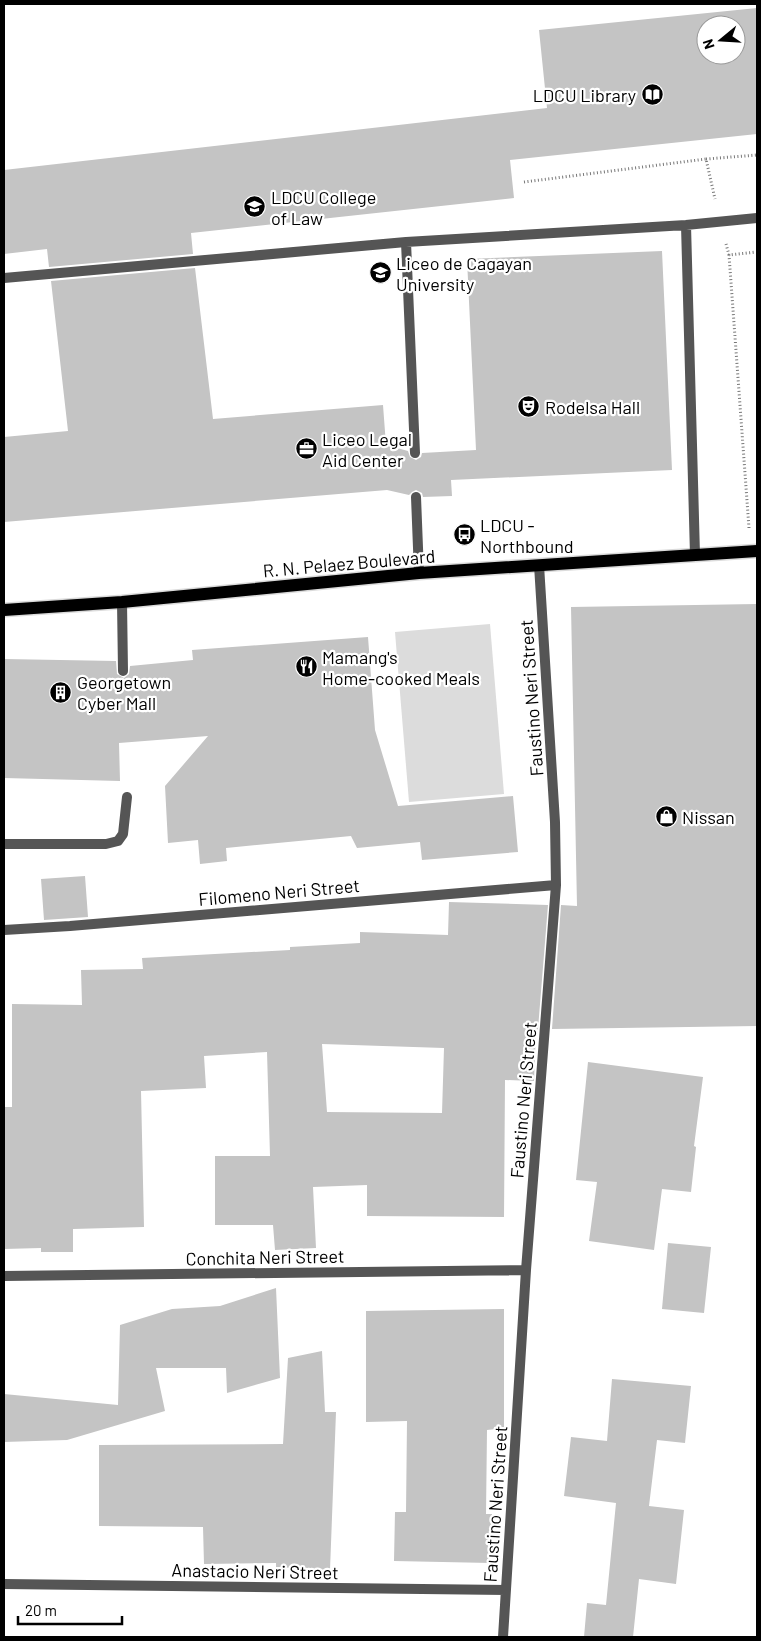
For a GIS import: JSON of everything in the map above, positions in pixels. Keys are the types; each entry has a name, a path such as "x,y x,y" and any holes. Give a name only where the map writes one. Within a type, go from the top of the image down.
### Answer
{"main road":[{"name":"R. N. Pelaez Boulevard","path":"4,610 122,602 419,574 754,551"}],"street":[{"path":"4,278 406,242 686,225 757,218"},
{"path":"686,225 695,555"},
{"path":"406,242 415,453"},
{"path":"416,497 419,574"},
{"name":"Faustino Neri Street","path":"503,1637 526,1270 556,885 555,822 539,565"},
{"path":"122,602 123,672"},
{"path":"4,844 106,844 118,840 123,834 127,798"},
{"name":"Filomeno Neri Street","path":"4,930 556,885"},
{"name":"Conchita Neri Street","path":"4,1276 526,1270"},
{"name":"Anastacio Neri Street","path":"4,1584 506,1590"}],"path":[{"path":"524,182 757,154"},
{"path":"706,159 729,255 754,551"},
{"path":"729,255 757,252"}],"shaded area":[{"path":"490,624 504,794 409,802 395,632"}],"building":[{"path":"757,8 757,134 510,160 514,198 191,233 193,254 49,267 47,249 4,254 4,170 547,108 539,30"},
{"path":"662,251 672,470 451,480 452,496 423,497 422,493 416,490 409,495 387,490 4,522 4,437 68,431 51,281 195,268 213,419 383,405 386,445 408,451 410,457 416,460 421,457 422,453 476,450 467,259"},
{"name":"Nissan","path":"757,604 757,1026 552,1029 561,905 577,906 571,607"},
{"path":"368,637 375,730 398,806 513,796 518,852 422,860 420,842 357,848 351,836 226,848 227,861 200,864 198,840 168,843 165,786 208,736 119,743 120,781 4,778 4,659 116,661 117,674 124,678 129,674 130,666 193,660 192,650"},
{"path":"85,876 88,917 44,920 41,879"},
{"path":"449,902 548,905 538,1029 536,1030 534,1081 505,1080 504,1217 367,1216 367,1185 313,1187 316,1248 275,1250 273,1225 215,1225 215,1156 270,1156 267,1052 204,1056 206,1088 141,1091 144,1227 73,1229 73,1252 41,1252 41,1248 4,1249 4,1107 12,1107 12,1004 82,1005 81,970 143,969 142,958 290,950 290,947 360,943 360,932 448,935","holes":["322,1044 444,1048 442,1113 327,1112"]},
{"path":"588,1062 703,1077 694,1146 696,1147 691,1192 662,1189 654,1250 589,1241 597,1182 576,1180"},
{"path":"668,1243 711,1247 704,1313 662,1309"},
{"path":"276,1288 280,1378 227,1393 226,1368 156,1368 165,1411 67,1440 4,1442 4,1394 118,1405 120,1325 172,1309 220,1306"},
{"path":"504,1309 504,1428 487,1430 486,1514 492,1514 491,1563 394,1561 395,1512 406,1512 407,1421 366,1422 366,1311"},
{"path":"322,1351 325,1412 336,1412 330,1570 276,1567 276,1563 204,1564 203,1527 99,1526 99,1445 283,1444 288,1358"},
{"path":"612,1379 691,1386 685,1443 657,1440 649,1506 684,1510 676,1584 639,1579 633,1637 584,1637 587,1603 606,1605 616,1503 564,1496 571,1437 607,1441"}],"place":[{"name":"LDCU Library","path":"652,95"},
{"name":"LDCU College of Law","path":"255,207"},
{"name":"Liceo de Cagayan University","path":"380,273"},
{"name":"Rodelsa Hall","path":"529,407"},
{"name":"Liceo Legal Aid Center","path":"306,449"},
{"name":"LDCU - Northbound","path":"464,535"},
{"name":"Mamang's Home-cooked Meals","path":"306,667"},
{"name":"Georgetown Cyber Mall","path":"61,692"},
{"name":"Nissan","path":"666,817"}]}
